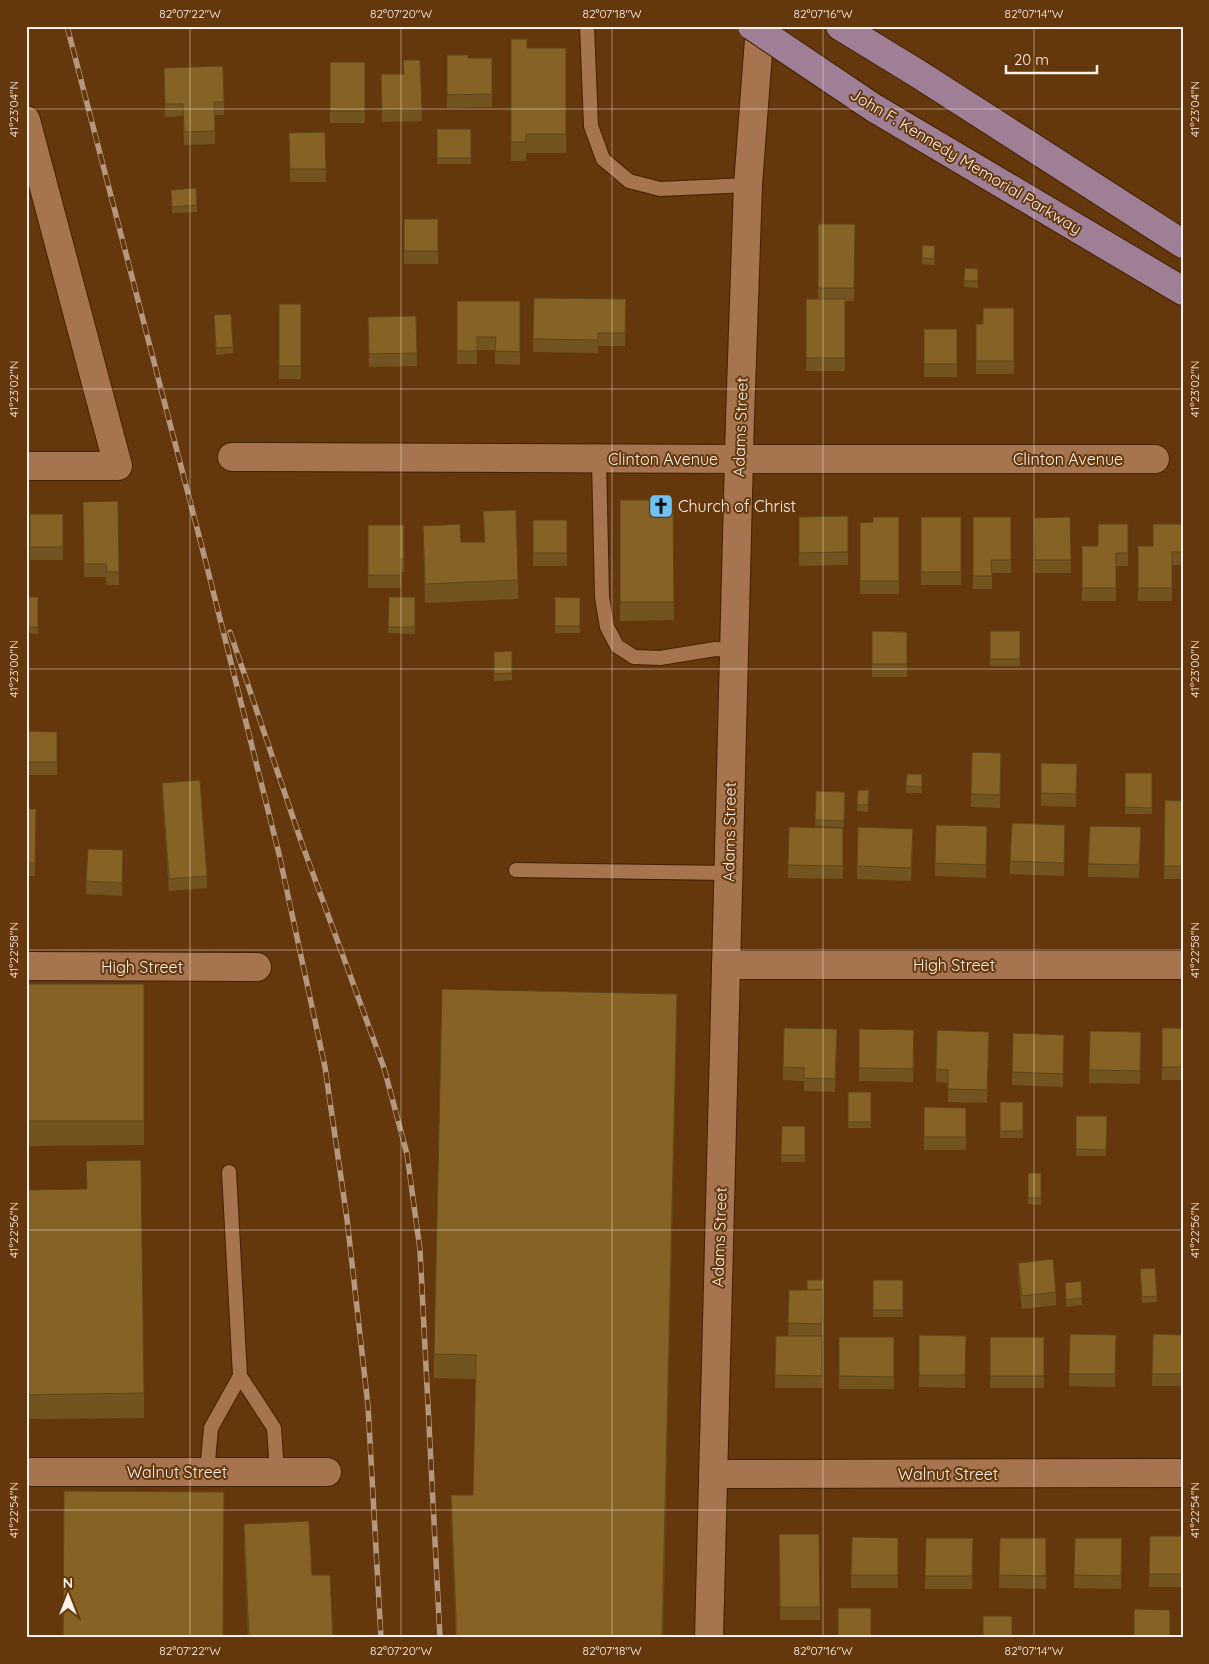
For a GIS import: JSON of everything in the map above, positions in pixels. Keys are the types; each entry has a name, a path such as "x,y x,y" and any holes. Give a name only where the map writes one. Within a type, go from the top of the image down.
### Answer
{"main road":[{"name":"John F. Kennedy Memorial Parkway","path":"752,26 874,108 1183,290"},
{"path":"840,26 920,75 1183,244"}],"street":[{"name":"Adams Street","path":"708,1638 739,459 748,184 760,26"},
{"path":"26,120 118,466 26,466"},
{"name":"Clinton Avenue","path":"232,457 1155,458"},
{"name":"High Street","path":"726,965 1183,965"},
{"name":"High Street","path":"26,966 257,967"},
{"name":"Walnut Street","path":"26,1472 327,1472"},
{"name":"Walnut Street","path":"713,1474 1183,1473"}],"lane":[{"path":"587,26 591,126 603,159 629,180 660,189 748,184"},
{"path":"599,458 602,597 607,626 616,646 634,657 660,658 715,649 734,650"},
{"path":"516,870 728,873"},
{"path":"228,1172 240,1376 274,1428 277,1472"},
{"path":"207,1472 211,1428 240,1376"}],"building":[{"path":"511,39 527,39 527,48 566,48 566,134 526,134 526,142 511,142"},
{"path":"447,55 468,55 468,58 492,58 492,94 447,95"},
{"path":"403,60 420,60 422,109 382,110 381,74 404,74"},
{"path":"330,62 365,62 365,111 330,111"},
{"path":"223,66 224,102 214,102 215,131 184,132 183,104 165,104 164,68"},
{"path":"437,129 471,129 471,158 437,158"},
{"path":"325,132 326,169 290,169 289,133"},
{"path":"196,188 197,205 172,207 171,190"},
{"path":"404,219 438,219 438,251 404,251"},
{"path":"818,224 855,224 854,288 818,288"},
{"path":"922,245 935,246 934,259 922,258"},
{"path":"965,268 978,269 978,281 964,281"},
{"path":"534,298 626,299 625,333 598,333 598,340 533,339"},
{"path":"806,299 845,299 845,358 806,358"},
{"path":"457,301 520,301 520,352 495,351 496,337 477,337 477,351 457,351"},
{"path":"279,304 301,304 301,366 279,366"},
{"path":"983,308 1014,308 1014,361 976,361 976,324 983,324"},
{"path":"231,314 233,347 216,348 214,315"},
{"path":"416,316 417,353 369,354 368,317"},
{"path":"924,329 957,329 957,364 924,364"},
{"path":"620,500 673,500 674,602 620,602"},
{"path":"118,501 119,572 107,572 106,564 84,564 83,502"},
{"path":"516,510 518,580 425,584 423,526 460,524 461,542 485,542 483,511"},
{"path":"30,514 63,514 63,547 30,547"},
{"path":"848,516 848,552 799,553 799,517"},
{"path":"873,517 899,517 899,581 860,581 860,523 873,522"},
{"path":"921,517 961,517 961,572 921,572"},
{"path":"973,517 1011,517 1011,560 991,560 992,576 973,576"},
{"path":"1070,517 1071,560 1035,560 1034,518"},
{"path":"533,520 567,520 567,553 533,553"},
{"path":"1098,524 1128,524 1128,553 1116,553 1116,588 1082,588 1082,546 1098,546"},
{"path":"1153,524 1183,524 1183,552 1172,552 1172,588 1138,588 1138,546 1153,546"},
{"path":"368,525 404,525 404,559 401,559 401,575 368,575"},
{"path":"26,597 38,597 38,627 26,627"},
{"path":"389,597 415,597 415,627 388,627"},
{"path":"555,597 580,598 580,626 555,626"},
{"path":"872,631 907,632 907,664 872,664"},
{"path":"990,631 1020,631 1020,659 990,659"},
{"path":"512,651 512,673 494,674 494,652"},
{"path":"26,731 57,732 57,762 26,762"},
{"path":"972,752 1001,753 1000,795 971,794"},
{"path":"1041,763 1077,764 1076,794 1041,793"},
{"path":"1125,773 1152,773 1152,808 1125,807"},
{"path":"907,774 922,774 922,787 906,786"},
{"path":"200,780 207,876 169,879 162,783"},
{"path":"858,790 869,790 868,805 857,805"},
{"path":"816,791 845,792 844,821 815,820"},
{"path":"1165,800 1183,801 1183,866 1164,866"},
{"path":"26,809 36,809 35,863 26,863"},
{"path":"1012,823 1065,825 1064,863 1010,861"},
{"path":"936,825 987,826 986,865 935,863"},
{"path":"1090,826 1141,827 1139,865 1088,864"},
{"path":"789,827 843,828 843,866 788,865"},
{"path":"858,827 913,829 911,868 857,866"},
{"path":"88,849 123,850 122,883 86,881"},
{"path":"26,984 144,984 144,1121 26,1121"},
{"path":"442,989 677,994 662,1638 456,1638 451,1495 473,1495 476,1355 434,1354"},
{"path":"784,1028 837,1029 835,1079 804,1078 804,1068 783,1067"},
{"path":"1162,1028 1183,1028 1183,1067 1162,1067"},
{"path":"859,1029 914,1030 913,1069 859,1068"},
{"path":"937,1030 989,1032 987,1090 948,1089 948,1070 936,1069"},
{"path":"1090,1031 1141,1032 1140,1071 1089,1070"},
{"path":"1013,1033 1064,1035 1063,1074 1012,1072"},
{"path":"848,1092 871,1092 871,1122 848,1122"},
{"path":"1000,1102 1023,1102 1023,1131 1000,1131"},
{"path":"924,1107 966,1108 966,1137 924,1137"},
{"path":"1076,1116 1107,1116 1106,1150 1076,1149"},
{"path":"782,1126 805,1126 805,1155 781,1155"},
{"path":"141,1160 144,1393 26,1395 26,1190 87,1189 86,1161"},
{"path":"1028,1173 1041,1173 1041,1198 1028,1198"},
{"path":"1053,1259 1056,1292 1022,1296 1018,1263"},
{"path":"1155,1268 1157,1296 1142,1297 1140,1269"},
{"path":"807,1280 824,1280 823,1291 807,1290"},
{"path":"873,1280 903,1280 903,1310 873,1310"},
{"path":"1081,1281 1082,1298 1066,1300 1065,1283"},
{"path":"789,1290 823,1290 822,1324 788,1323"},
{"path":"1070,1334 1116,1335 1115,1374 1069,1374"},
{"path":"1153,1334 1183,1335 1183,1374 1152,1374"},
{"path":"919,1335 966,1336 965,1375 919,1375"},
{"path":"776,1336 822,1336 822,1376 775,1375"},
{"path":"839,1337 894,1337 894,1377 839,1376"},
{"path":"990,1337 1044,1337 1044,1376 990,1376"},
{"path":"64,1491 224,1492 223,1638 63,1638"},
{"path":"309,1521 312,1575 330,1575 333,1638 249,1638 244,1524"},
{"path":"779,1534 819,1534 820,1607 780,1607"},
{"path":"1150,1536 1183,1536 1183,1574 1149,1574"},
{"path":"852,1537 898,1538 898,1575 851,1575"},
{"path":"926,1538 973,1538 972,1576 925,1576"},
{"path":"1000,1538 1046,1538 1046,1576 999,1575"},
{"path":"1075,1538 1122,1538 1121,1576 1074,1575"},
{"path":"838,1608 871,1608 871,1638 838,1638"},
{"path":"1134,1609 1170,1610 1170,1638 1134,1638"},
{"path":"983,1616 1012,1616 1012,1638 983,1638"}],"railway":[{"path":"67,26 279,854 325,1067 347,1219 368,1406 381,1638"},
{"path":"230,632 301,841 384,1068 407,1154 420,1250 440,1638"}],"place":[{"name":"Church of Christ","path":"661,506"}]}
